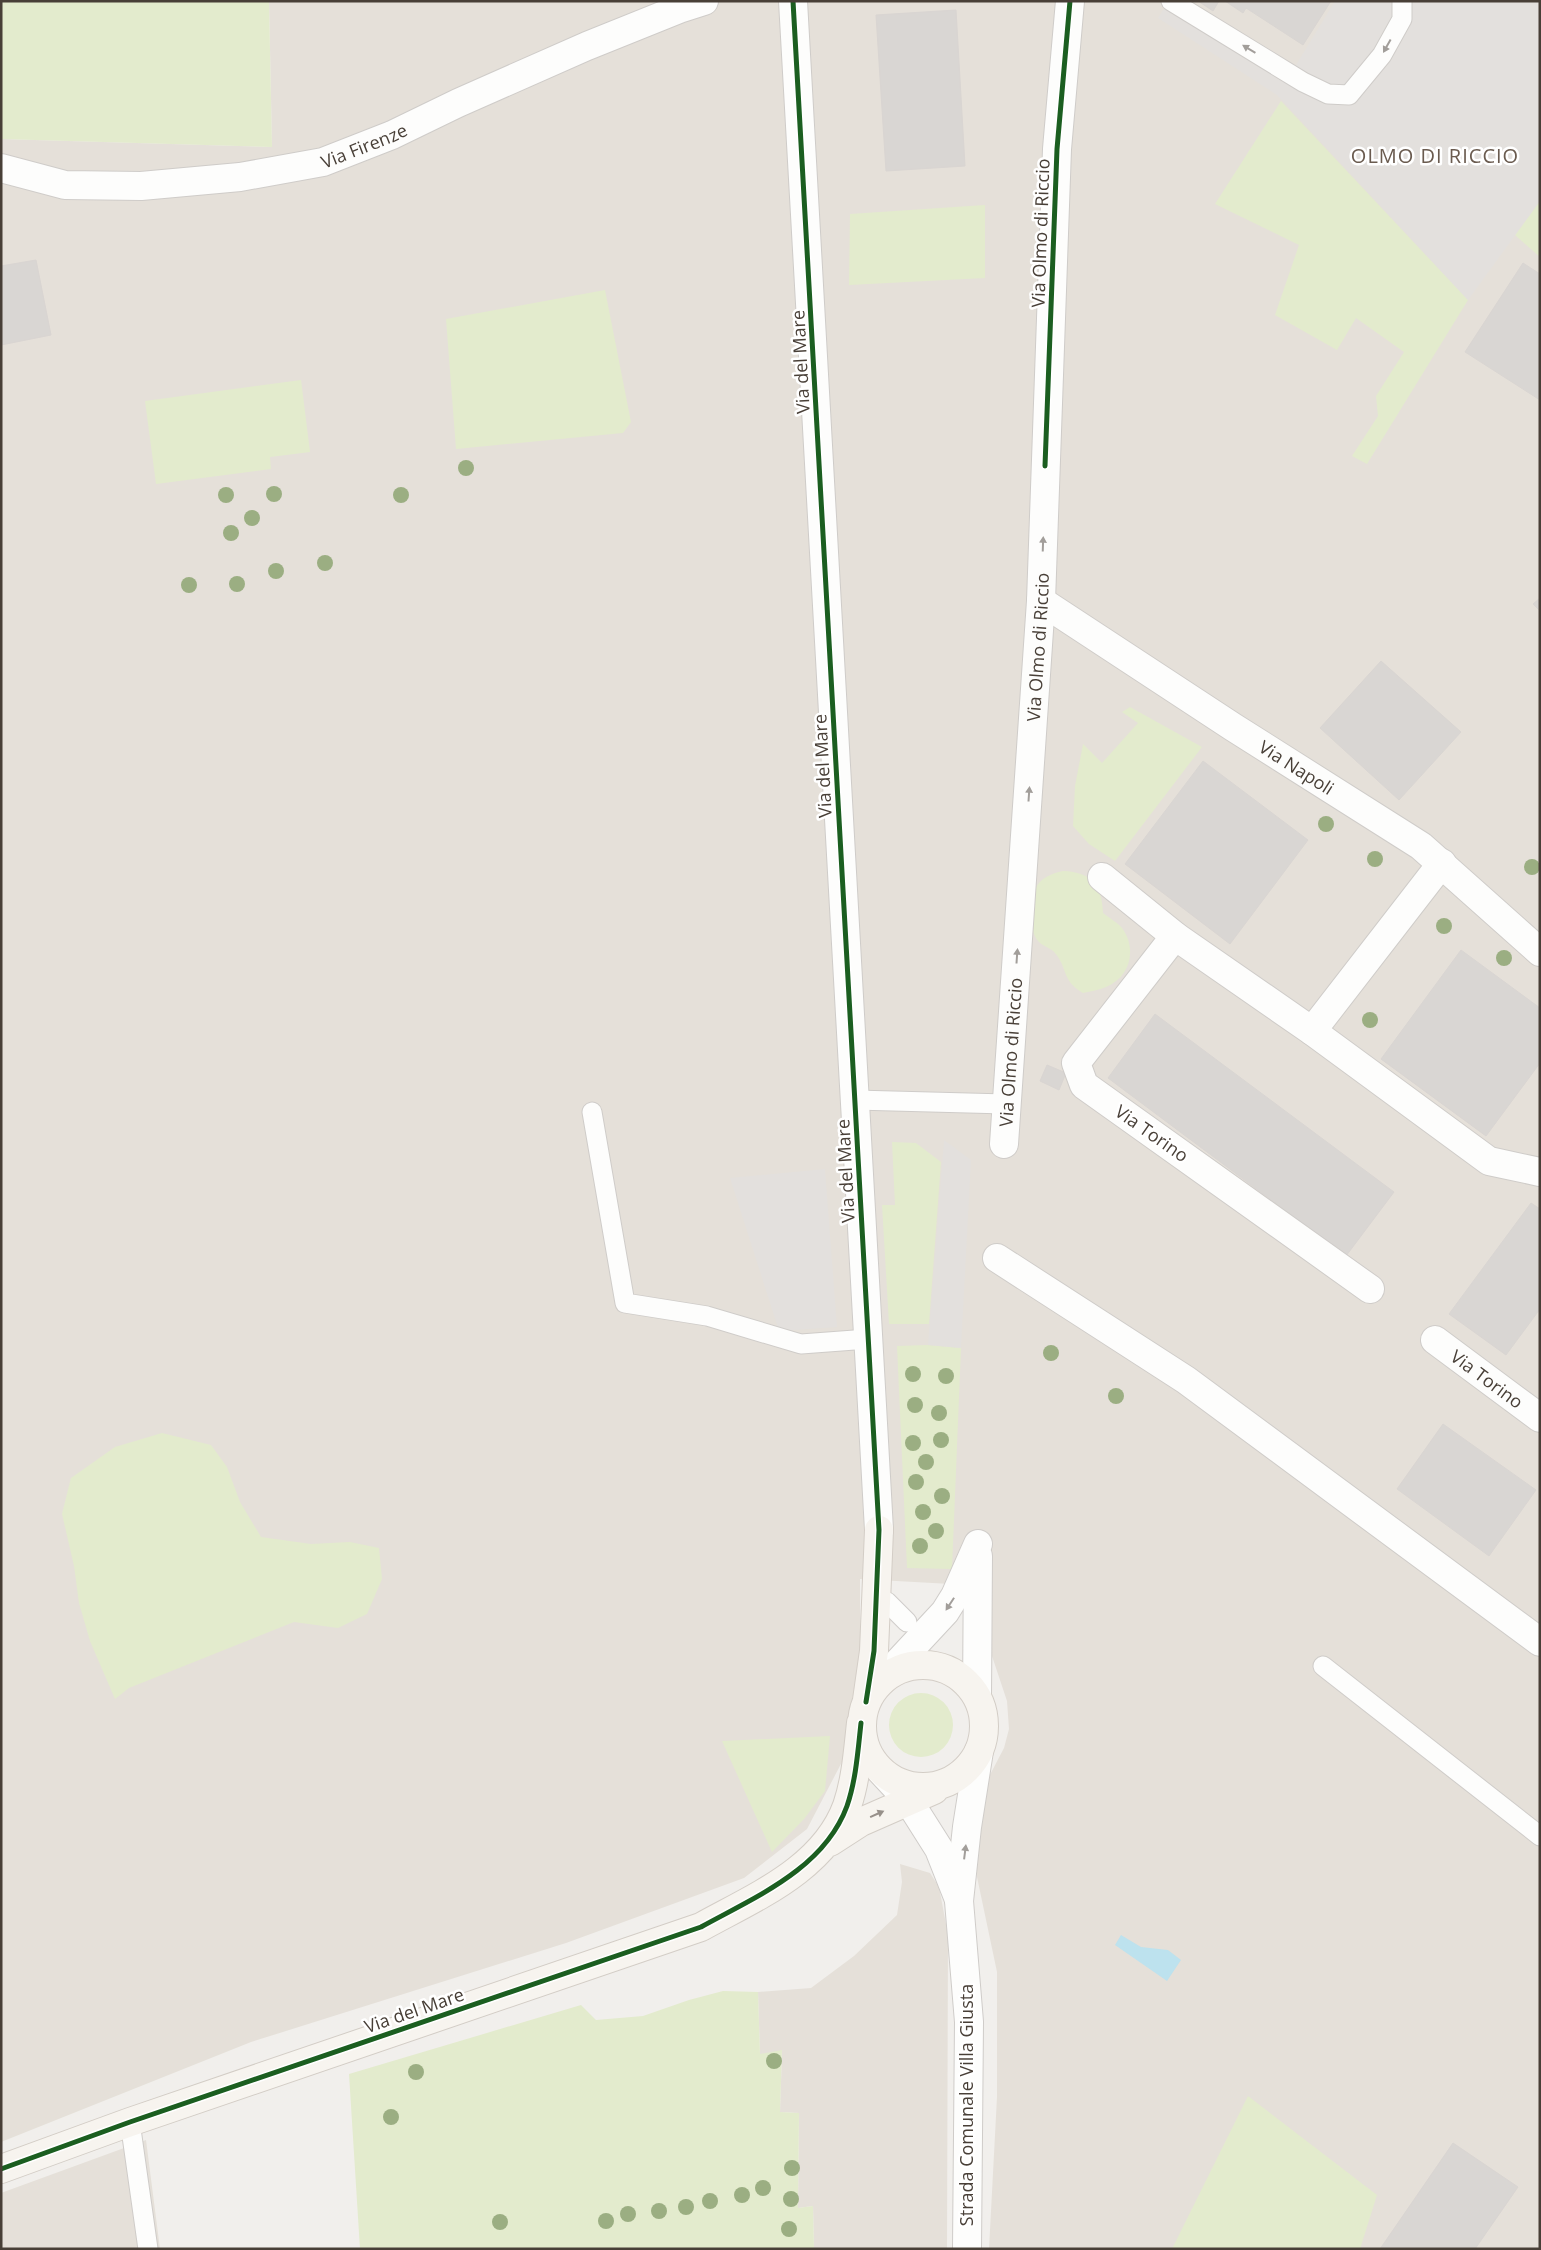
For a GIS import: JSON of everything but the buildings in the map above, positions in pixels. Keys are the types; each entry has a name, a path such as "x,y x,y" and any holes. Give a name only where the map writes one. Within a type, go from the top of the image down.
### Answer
{"street":[{"name":"Via Firenze","path":"1,168 65,185 141,186 240,177 323,162 392,135 458,103 586,46 679,8 704,1"},
{"name":"Via del Mare","path":"793,1 879,1530 876,1597"},
{"name":"Via Olmo di Riccio","path":"1004,1144 1041,600 1057,149 1070,1"},
{"name":"Via Napoli","path":"1041,600 1240,732 1421,846 1540,952"},
{"path":"1312,1031 1442,863"},
{"path":"1102,877 1175,936 1312,1031 1489,1160 1540,1172"},
{"name":"Via Torino","path":"1175,936 1076,1063 1084,1085 1370,1289"},
{"path":"997,1258 1186,1380 1540,1642"},
{"name":"Via Torino","path":"1435,1340 1540,1418"},
{"path":"869,1703 945,1612 958,1589 978,1544 977,1696"},
{"path":"876,1597 874,1651 863,1740 881,1771 908,1800 939,1849 959,1901"},
{"path":"820,1849 831,1838 847,1806 869,1703 894,1672 912,1666 931,1665 949,1670 965,1681 977,1696 984,1714 985,1733 980,1751 968,1827 959,1901"},
{"path":"820,1849 860,1822 948,1783 961,1775 972,1764 980,1751"},
{"path":"881,1771 895,1782 913,1787 930,1788 948,1783"},
{"name":"Via del Mare","path":"1,2169 130,2122 701,1927 787,1879 820,1849"},
{"name":"Strada Comunale Villa Giusta","path":"959,1901 969,2022 967,2249"}],"lane":[{"path":"1171,1 1303,82 1328,94 1349,95 1382,55 1402,20 1402,1"},
{"path":"855,1100 1006,1104"},
{"path":"592,1112 625,1303 707,1316 801,1344 868,1339"},
{"path":"876,1597 887,1602 907,1622"},
{"path":"1324,1666 1540,1836"},
{"path":"130,2122 148,2249"}],"shaded area":[{"path":"269,1 1540,1 1540,2249 989,2249 997,2097 997,1972 977,1877 977,1833 981,1792 1004,1748 1009,1729 1007,1701 989,1647 987,1586 860,1579 860,1647 846,1726 843,1760 807,1829 744,1878 566,1943 251,2042 1,2142 1,139 272,147"},
{"path":"1335,1 1540,1 1540,201 1468,300 1277,95 1158,18 1165,7 1285,83"},
{"path":"944,1140 971,1160 961,1348 928,1345"},
{"path":"825,1169 837,1327 779,1331 730,1178"},
{"path":"900,1864 930,1873 939,1887 948,1935 947,2249 814,2249 813,2206 798,2208 799,2113 780,2112 782,2051 760,2055 758,1992 811,1988 854,1956 897,1915 902,1882"},
{"path":"146,2140 160,2249 1,2249 1,2193"}],"green space":[{"path":"1,1 269,1 272,147 1,139"},
{"path":"1281,101 1468,300 1367,464 1352,456 1378,416 1376,396 1404,352 1356,318 1337,350 1275,315 1299,245 1215,204"},
{"path":"1540,201 1540,257 1515,235"},
{"path":"985,205 985,278 849,285 850,214"},
{"path":"605,290 631,422 623,433 456,449 446,319"},
{"path":"301,380 310,452 270,457 271,469 156,484 145,401"},
{"path":"1130,707 1202,747 1115,861 1089,844 1073,826 1075,786 1083,744 1102,763 1138,723 1122,712"},
{"path":"1063,871 1081,874 1094,882 1098,888 1103,913 1120,926 1127,936 1130,953 1126,969 1114,982 1103,988 1083,993 1076,988 1068,979 1059,958 1039,942 1032,929 1030,912 1035,888 1047,877"},
{"path":"892,1142 916,1143 941,1162 929,1324 889,1324 882,1205 895,1205"},
{"path":"928,1345 961,1348 952,1569 907,1568 897,1346"},
{"path":"162,1433 211,1445 227,1467 240,1502 261,1537 311,1544 350,1542 379,1548 382,1579 367,1614 338,1628 294,1622 129,1688 115,1699 90,1641 79,1603 74,1566 62,1514 71,1478 115,1447"},
{"path":"915,1693 927,1693 944,1702 951,1713 953,1725 951,1737 944,1748 927,1757 915,1757 903,1752 894,1743 889,1731 889,1719 894,1707 903,1698"},
{"path":"830,1736 825,1791 804,1819 772,1852 722,1741"},
{"path":"723,1991 758,1992 760,2054 782,2050 780,2112 799,2113 798,2208 813,2206 814,2249 360,2249 349,2074 581,2005 596,2020 643,2016 689,2000"},
{"path":"1248,2096 1377,2195 1360,2249 1172,2249"}],"water":[{"path":"1121,1935 1141,1947 1168,1950 1181,1960 1167,1981 1115,1945"}],"cycle path":[{"path":"793,1 879,1530 874,1651 866,1702"},
{"path":"1045,466 1057,149 1070,1"},
{"path":"1,2169 130,2122 701,1927 786,1879 822,1847 836,1828 847,1806 855,1775 861,1723"}],"district":[{"name":"OLMO DI RICCIO","path":"1435,155"}]}
